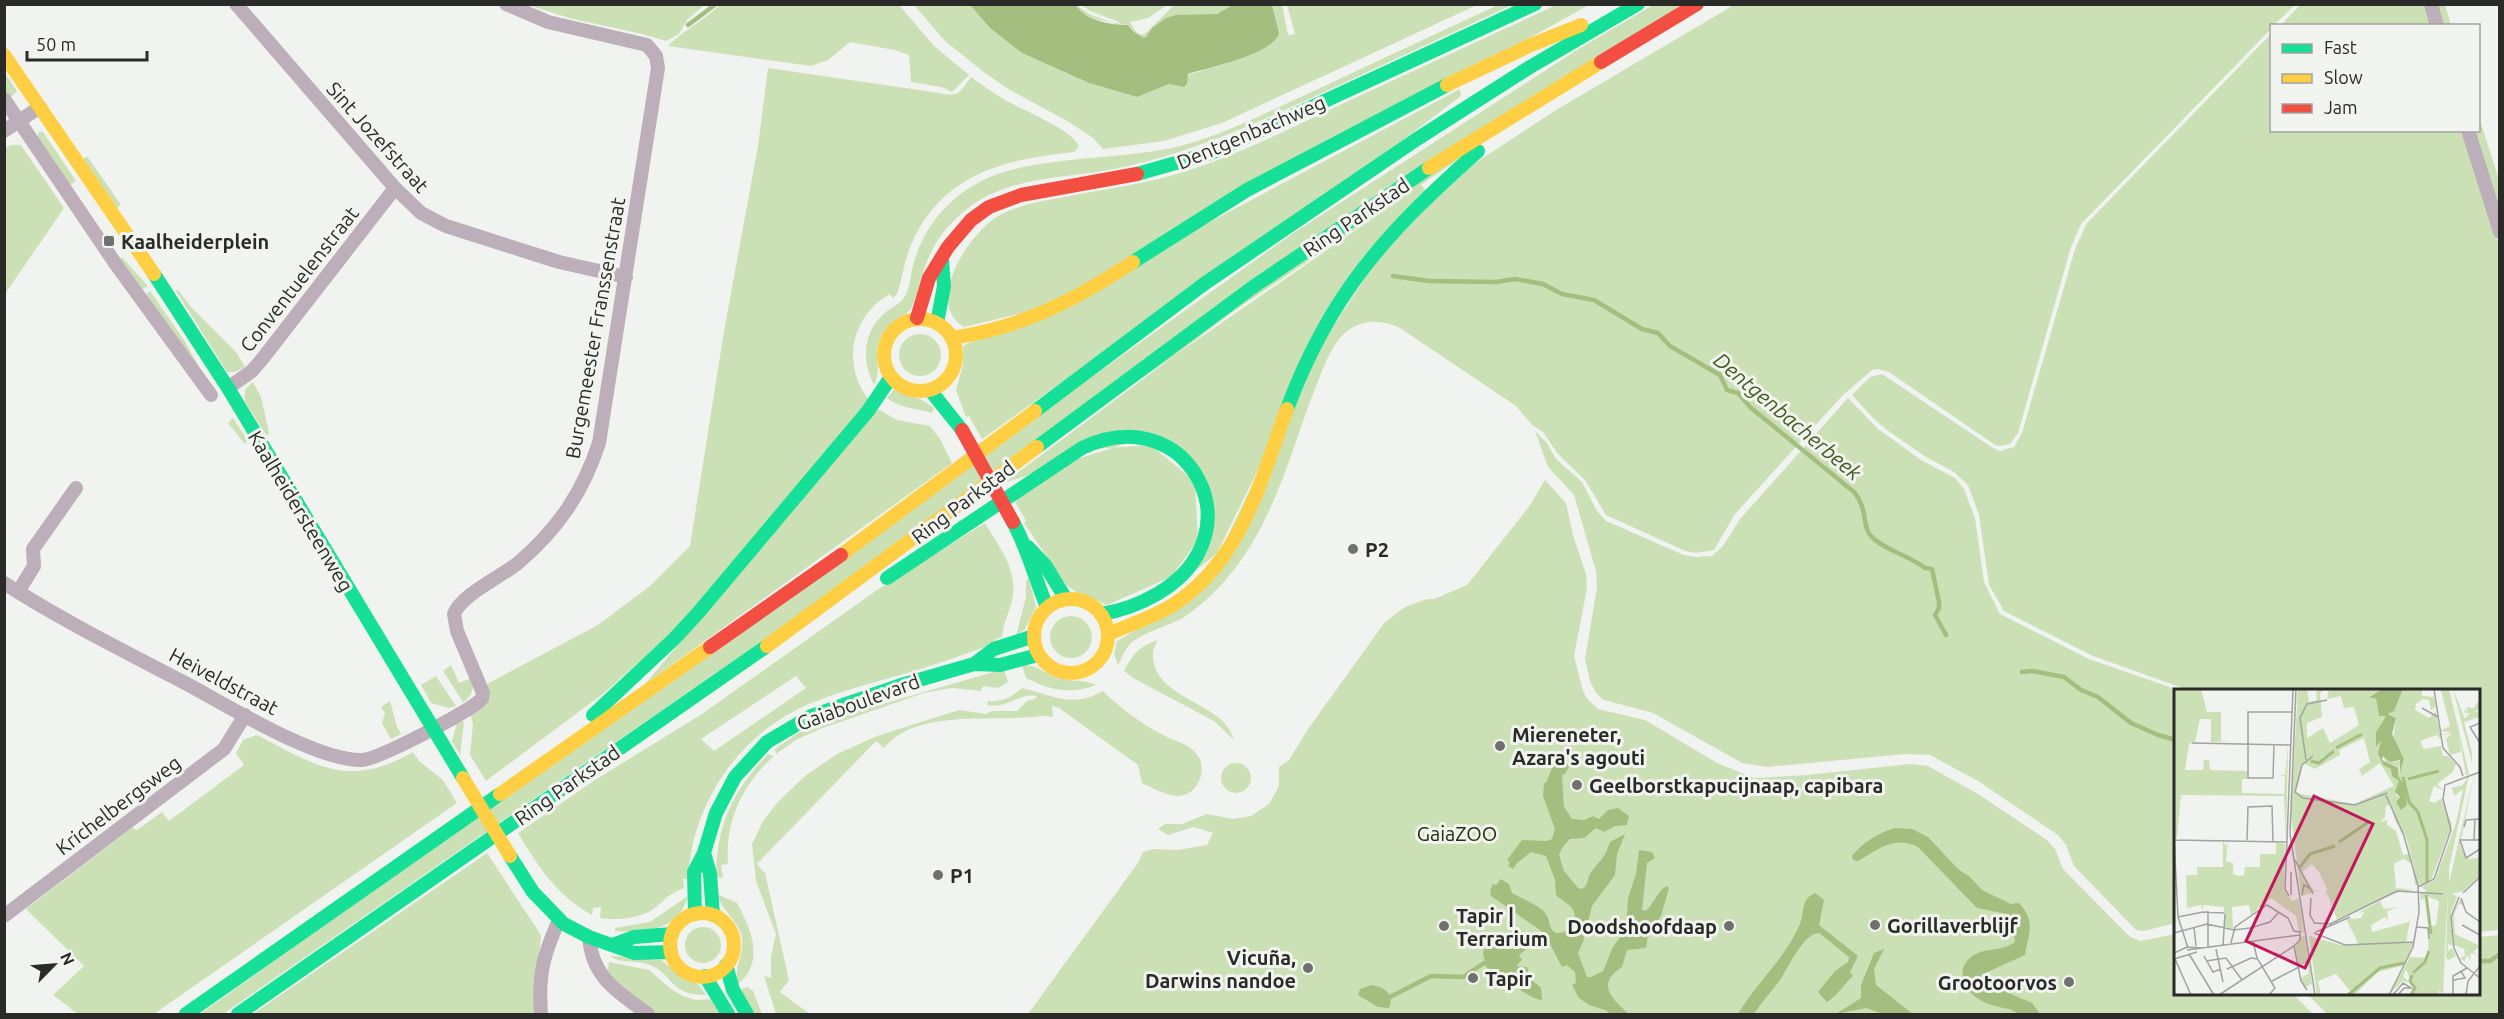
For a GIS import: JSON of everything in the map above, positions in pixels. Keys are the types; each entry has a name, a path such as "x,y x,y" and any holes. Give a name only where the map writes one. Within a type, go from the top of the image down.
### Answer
{"main road":[{"name":"Dentgenbachweg","path":"917,318 929,278 948,247 965,226 980,213 999,202 1020,195 1144,173 1214,152 1534,4"},
{"path":"952,339 986,332 1042,313 1086,290 1227,201 1319,150 1534,42 1636,4"},
{"name":"Ring Parkstad","path":"186,1014 859,543 1204,284 1417,139 1636,4"},
{"name":"Ring Parkstad","path":"238,1014 837,596 1139,369 1253,287 1380,201 1532,103 1697,4"},
{"name":"Kaalheidersteenweg","path":"4,55 170,296 533,892 559,920 589,937 634,952 671,952"},
{"path":"1108,634 1178,602 1220,565 1249,518 1298,381 1319,334 1340,300 1366,262 1399,224 1532,103"},
{"path":"937,323 944,286 942,260"},
{"path":"917,318 937,323 952,339 956,356 951,373 946,380 930,390 908,389 891,377 885,367 885,345 896,327 917,318"},
{"path":"515,785 636,675 686,626 868,411 891,377"},
{"path":"946,380 953,399 953,414"},
{"path":"930,390 939,404 953,414 1025,543 1045,565 1066,599"},
{"path":"837,596 865,589 883,580 1085,446 1116,436 1141,436 1172,448 1190,465 1202,484 1208,504 1210,517 1208,532 1205,543 1193,564 1172,584 1132,605 1101,614"},
{"path":"1025,543 1034,576 1047,607"},
{"path":"1066,599 1089,604 1101,614 1108,634 1103,656 1081,673 1071,674 1052,669 1038,654 1034,636 1035,625 1047,607 1066,599"},
{"name":"Gaiaboulevard","path":"974,664 994,649 1034,636"},
{"name":"Gaiaboulevard","path":"694,914 694,872 704,853 716,813 735,777 753,756 781,732 825,710 974,664 1000,665 1038,654"},
{"name":"Gaiaboulevard","path":"704,853 710,874 713,915"},
{"path":"694,914 713,915 726,923 733,937 733,952 726,965 717,973 705,976 690,974 681,969 671,952 672,934 681,921 694,914"},
{"path":"615,944 634,937 672,934"},
{"path":"726,965 733,990 747,1014"},
{"path":"705,976 728,1014"}],"street":[{"name":"Sint Jozefstraat","path":"236,4 395,188 421,213 446,225 559,262 627,277"},
{"name":"Burgemeester Franssenstraat","path":"432,728 479,702 483,693 457,631 454,620 456,610 463,601 517,564 548,536 576,498 590,472 599,443 627,277 657,61 647,45 548,22 506,4"},
{"path":"2431,4 2436,24"},
{"path":"4,99 117,266 211,395"},
{"path":"4,131 40,107"},
{"path":"2469,132 2499,232"},
{"name":"Conventuelenstraat","path":"228,388 252,371 264,358 395,188"},
{"path":"18,592 34,566 33,549 76,488"},
{"name":"Heiveldstraat","path":"4,584 245,715 332,756 367,759 383,754 432,728"},
{"name":"Krichelbergsweg","path":"4,916 224,749 245,715"},
{"path":"541,1014 539,991 542,961 559,920"},
{"path":"589,937 590,954 598,971 610,986 648,1014"}],"green space":[{"path":"704,4 687,20 679,34 666,41 569,18 529,5"},
{"path":"2301,4 2425,5 2430,24 2282,24"},
{"path":"720,5 899,5 934,46 969,75 952,92 941,87 911,82 909,55 895,50 850,42 828,60 811,66 668,46"},
{"path":"914,5 970,5 990,28 1022,53 1089,83 1137,97 1169,84 1185,86 1188,75 1238,60 1263,49 1278,34 1272,5 1282,5 1288,35 1295,34 1287,5 1477,5 1222,123 1164,141 1103,149 1093,138 1069,122 1008,89 985,73 945,41"},
{"path":"1076,5 1089,14 1110,22 1087,15"},
{"path":"1082,5 1167,5 1148,18 1130,22 1136,32 1141,35 1146,33 1174,5 1233,5 1218,13 1169,18 1158,24 1144,38 1134,32 1130,26 1090,11"},
{"path":"1498,5 1512,5 1225,136 1139,164 1011,186 976,203 953,221 941,235 928,259 912,306 882,334 878,347 877,374 874,385 866,356 866,346 873,327 878,319 905,297 919,247 931,225 947,206 976,184 998,174 1023,167 1160,150 1201,140 1266,113"},
{"path":"1556,5 1589,5 1039,309 964,327 953,316 948,302 954,270 973,239 984,227 1003,213 1040,201 1163,178 1231,155"},
{"path":"1653,5 1681,5 223,1014 200,1014 1292,234 1577,50"},
{"path":"1734,5 2295,5 2275,24 2270,24 2270,30 2081,224 2071,247 2018,433 2010,444 1995,445 1889,372 1872,370 1843,395 1735,514 1714,550 1696,553 1685,551 1606,515 1585,480 1558,454 1543,432 1532,425 1516,406 1400,328 1386,323 1364,323 1345,333 1330,353 1313,393 1289,462 1261,528 1234,570 1212,595 1186,616 1134,641 1127,647 1118,665 1114,654 1117,641 1196,596 1314,355 1382,253 1463,171 1556,110"},
{"path":"2437,5 2445,5 2451,24 2443,24"},
{"path":"2270,35 2270,132 2462,132 2500,249 2499,930 2480,932 2480,689 2185,689 2093,656 2004,611 1989,585 1979,515 1968,485 1954,472 1926,457 1887,430 1852,395 1870,377 1882,374 1993,448 2000,451 2014,447 2022,433 2075,249 2087,223"},
{"path":"768,68 952,95 962,90 971,77 1002,98 1058,127 1079,146 1074,152 1024,160 978,174 939,201 924,221 911,245 897,294 893,298 890,294 866,315 854,342 855,371 860,386 869,400 675,630 604,693 486,781 470,755 473,724 470,714 487,705 490,696 487,684 598,625 650,586 690,546 724,331 758,146"},
{"path":"4,72 17,91 9,99 5,95"},
{"path":"1460,89 1461,96 1407,137 982,439 969,416 966,417 956,390 963,365 963,346 1163,247"},
{"path":"2480,120 2499,180 2499,213 2474,132 2480,132"},
{"path":"39,132 43,132 76,181 70,185 37,136"},
{"path":"11,145 21,145 64,208 5,294 4,149"},
{"path":"87,156 121,205 117,208 83,159"},
{"path":"1421,185 1426,190 1361,259 1221,550 1168,593 1214,509 1155,434 1004,483 1234,311"},
{"path":"122,257 147,287 142,289 120,259"},
{"path":"178,290 191,307 236,352 245,367 235,372 227,372 176,291"},
{"path":"150,291 184,340 201,370 146,295"},
{"path":"920,334 935,340 941,355 935,370 920,376 905,370 899,355 905,340"},
{"path":"253,382 261,397 269,433 267,436 245,402 245,390"},
{"path":"894,390 922,400 934,408 932,413 892,402 887,398"},
{"path":"1848,398 1878,429 1921,460 1955,478 1964,489 1975,518 1984,582 2000,614 2089,659 2175,689 2174,923 2144,931 2136,930 2074,866 2066,845 2058,835 1978,781 1930,755 1905,754 1768,767 1742,763 1653,713 1604,700 1596,693 1590,681 1585,659 1597,587 1596,571 1574,495 1548,467 1535,431 1547,443 1556,459 1582,482 1597,511 1606,521 1684,555 1712,556 1723,546 1740,519"},
{"path":"878,409 897,420 930,426 940,439 952,463 645,684"},
{"path":"233,418 248,441 245,444 228,423"},
{"path":"1151,445 1195,482 1198,540 1171,577 1107,605 1076,592 1066,585 1024,523 1026,521 1013,498 1092,449"},
{"name":"GaiaZOO","path":"1545,480 1566,503 1573,535 1586,574 1587,588 1574,656 1583,691 1588,700 1598,709 1645,720 1717,763 1754,778 1910,764 1928,766 1978,794 2047,840 2055,849 2063,869 2130,937 2141,941 2174,934 2174,995 2294,995 2313,1014 1028,1014 1138,863 1143,852 1153,849 1178,850 1207,845 1213,833 1194,827 1168,835 1158,829 1165,824 1182,824 1207,814 1233,819 1251,816 1269,804 1279,786 1279,767 1289,760 1308,729 1385,622 1405,607 1427,599 1434,599 1467,585 1528,508"},
{"path":"985,523 1009,566 1013,595 1002,637 995,639 997,643 822,699 784,717 761,733 724,774 710,798 691,851 688,879 683,879 684,888 672,894 651,911 630,918 600,918 601,907 593,908 592,915 558,889 518,833 595,780 702,714 877,590","holes":["796,676 806,688 714,751 701,739"]},
{"path":"1029,579 1036,607 1025,629 1016,636 1026,597 1026,580"},
{"path":"1071,616 1086,622 1092,637 1086,652 1071,658 1056,652 1050,637 1056,622"},
{"path":"1157,640 1153,650 1155,669 1163,681 1175,691 1217,716 1228,727 1234,740 1214,721 1124,671 1137,652"},
{"path":"451,665 459,683 471,678 472,692 463,702 443,671"},
{"path":"1022,665 1033,666 1062,679 1096,685 1078,690 1060,690 1043,686 1026,678"},
{"path":"1004,669 1008,682 998,688 983,686 981,691 952,688 924,693 820,729 796,740 776,754 775,749 798,733 827,720"},
{"path":"436,676 456,706 449,708 431,703 421,685"},
{"path":"1022,688 1071,700 1092,696 1103,691 1139,721 1195,752 1202,769 1199,782 1190,792 1177,796 1163,793 1142,783 1138,765 1059,708 1052,706 1053,717 958,719 916,727 898,735 884,748 876,741 757,864 765,873 789,980 780,992 810,1014 776,1014 764,976 771,978 771,956 776,934 756,881 752,844 763,821 778,802 805,776 837,754 877,736 959,710 986,714 992,711 1017,711 1027,701 1037,696 1025,696 1001,705 987,705 988,701 1006,698"},
{"path":"390,701 401,734 391,739 382,723 385,713 381,707"},
{"path":"462,719 464,723 460,755 452,741 457,723"},
{"path":"257,735 315,764 351,771 370,769 390,763 413,752 419,761 443,780 457,803 154,1014 78,1014 53,995 84,966 26,909 132,828 137,830 162,812 169,821 244,765 236,753 243,740"},
{"path":"768,754 774,756 753,779 738,805 729,833 728,864 721,865 723,878 716,877 719,841 728,811 744,782"},
{"path":"1236,763 1246,768 1251,778 1246,788 1236,793 1226,788 1221,778 1226,768"},
{"path":"487,853 541,935 537,983 538,1014 253,1014"},
{"path":"717,894 737,903 751,934 753,956 751,966 746,976 737,985 737,971 742,947 741,934"},
{"path":"688,896 677,917 669,923 648,930 615,931 615,928 650,922"},
{"path":"703,927 716,932 721,945 716,958 703,963 690,958 685,945 690,932"},
{"path":"2499,935 2499,1014 2327,1014 2308,995 2480,995 2480,937"},
{"path":"610,956 661,960 680,975 699,985 706,995 685,992 650,965 618,960"},
{"path":"609,962 649,970 683,996 696,1000 712,999 720,1014 657,1014 613,981 608,970"},
{"path":"747,987 753,991 762,1014 753,1014 740,990"}],"shaded area":[{"path":"970,5 1076,5 1092,18 1106,23 1128,25 1144,38 1152,28 1166,18 1176,15 1217,14 1233,5 1272,5 1279,34 1264,49 1188,74 1187,84 1184,87 1169,84 1137,97 1089,83 1022,53 990,28"},
{"path":"1563,761 1570,765 1562,775 1564,807 1572,819 1584,820 1593,816 1599,819 1608,810 1618,808 1629,816 1627,825 1615,826 1604,832 1596,828 1584,838 1570,839 1559,855 1564,871 1578,888 1582,889 1586,886 1591,872 1604,855 1610,842 1625,834 1617,854 1615,875 1592,906 1578,953 1587,977 1603,971 1613,947 1626,929 1628,898 1636,874 1639,850 1652,852 1655,858 1647,863 1642,910 1646,911 1661,891 1667,886 1669,888 1661,916 1648,935 1646,948 1627,950 1622,967 1614,973 1608,985 1612,997 1629,1014 1611,1014 1579,998 1572,985 1576,983 1575,972 1567,965 1562,967 1540,930 1491,896 1490,890 1493,884 1496,885 1501,879 1509,884 1512,893 1543,911 1554,932 1567,931 1573,925 1575,917 1573,909 1556,895 1555,880 1546,856 1531,852 1513,869 1508,866 1510,862 1507,860 1522,840 1547,841 1552,839 1555,829 1543,796 1544,783 1554,763"},
{"path":"1895,828 1912,829 1928,837 1958,869 1970,877 1982,890 2011,904 2019,903 2028,916 2030,928 2025,955 1981,975 1983,982 2032,1003 2040,1014 2020,1014 1980,1000 1970,991 1963,977 1964,966 1971,957 2015,942 2013,926 2007,914 1977,908 1918,847 1901,842 1894,843 1858,861 1853,860 1852,856 1866,842"},
{"path":"1815,893 1824,900 1819,925 1858,956 1850,972 1853,976 1827,1002 1818,992 1835,971 1848,962 1849,957 1819,933 1812,935 1795,954 1781,978 1754,1014 1738,1014 1794,937 1800,924 1805,902"},
{"path":"1512,931 1528,948 1519,955 1522,960 1516,966 1527,967 1530,978 1541,988 1542,1000 1521,991 1486,967 1483,953 1488,934 1500,936"},
{"path":"1884,949 1874,969 1876,985 1913,1014 1883,1014 1866,1008 1836,1014 1861,998 1861,985 1874,953"},
{"path":"1372,985 1381,987 1387,992 1391,999 1389,1008 1378,1007 1358,995 1360,989"}],"waterway":[{"path":"688,25 716,4"},
{"name":"Dentgenbacherbeek","path":"1393,276 1429,281 1496,282 1515,279 1543,284 1562,294 1594,300 1642,329 1658,333 1670,346 1720,375 1727,390 1738,393 1750,407 1854,492 1861,504 1868,532 1876,541 1925,568 1932,569 1939,602 1935,615 1946,635"},
{"name":"Dentgenbacherbeek","path":"2022,672 2032,671 2064,677 2081,690 2098,697 2131,723 2174,739"},
{"name":"Dentgenbacherbeek","path":"2480,961 2490,961 2500,954"},
{"path":"1390,997 1431,976 1463,977 1484,963"}],"traffic: fast":[{"path":"1137,174 1214,152 1535,4"},
{"path":"1035,411 1204,284 1417,139 1530,67 1638,4"},
{"path":"1133,262 1247,190 1447,85"},
{"path":"1287,409 1322,331 1364,267 1416,209 1478,151"},
{"path":"1037,447 1253,287 1429,168"},
{"path":"937,323 944,286 942,260"},
{"path":"154,274 228,388 463,778"},
{"path":"593,715 674,639 698,613 868,411 891,377"},
{"path":"930,390 962,430"},
{"path":"887,578 1082,448 1120,437 1153,441 1180,456 1198,479 1207,508 1204,538 1188,568 1157,594 1130,607 1101,614"},
{"path":"1013,522 1047,607"},
{"path":"1028,547 1045,565 1066,599"},
{"path":"974,664 994,649 1034,636"},
{"path":"238,1014 767,646"},
{"path":"695,914 694,872 704,853 716,813 735,777 767,742 811,716 898,686 974,664 1000,665 1038,655"},
{"path":"186,1014 500,794"},
{"path":"704,853 710,874 713,915"},
{"path":"510,856 533,892 564,924 589,937 634,953 671,952"},
{"path":"615,944 634,937 672,934"},
{"path":"726,965 733,990 747,1014"},
{"path":"705,976 728,1014"}],"traffic: slow":[{"path":"1447,85 1531,45 1581,25"},
{"path":"4,55 154,274"},
{"path":"1429,168 1601,62"},
{"path":"952,338 1002,327 1047,311 1090,289 1133,262"},
{"path":"927,319 946,329 954,341 956,355 954,369 946,381 934,389 913,391 894,381 886,369 884,348 894,329 906,321 927,319"},
{"path":"1108,634 1171,606 1195,588 1215,567 1245,519 1287,409"},
{"path":"841,555 1035,411"},
{"path":"767,646 1037,447"},
{"path":"1064,599 1078,599 1092,605 1102,615 1108,629 1108,636 1108,643 1102,657 1092,667 1078,673 1064,673 1050,667 1040,657 1034,643 1034,629 1040,615 1050,605 1064,599"},
{"path":"500,794 710,647"},
{"path":"463,778 510,856"},
{"path":"702,913 720,919 728,927 734,945 728,963 720,971 702,977 684,971 676,963 670,945 676,927 684,919 702,913"}],"traffic: jam":[{"path":"1601,62 1697,4"},
{"path":"917,318 929,278 948,247 971,220 989,207 1021,195 1137,174"},
{"path":"962,430 1013,522"},
{"path":"710,647 841,555"}],"place":[{"name":"Kaalheiderplein","path":"109,241"},
{"name":"P2","path":"1353,549"},
{"name":"Miereneter, Azara's agouti","path":"1500,746"},
{"name":"Geelborstkapucijnaap, capibara","path":"1577,785"},
{"name":"P1","path":"938,875"},
{"name":"Gorillaverblijf","path":"1875,925"},
{"name":"Tapir | Terrarium","path":"1444,926"},
{"name":"Doodshoofdaap","path":"1729,926"},
{"name":"Vicuña, Darwins nandoe","path":"1308,968"},
{"name":"Tapir","path":"1473,978"},
{"name":"Grootoorvos","path":"2069,982"}]}
